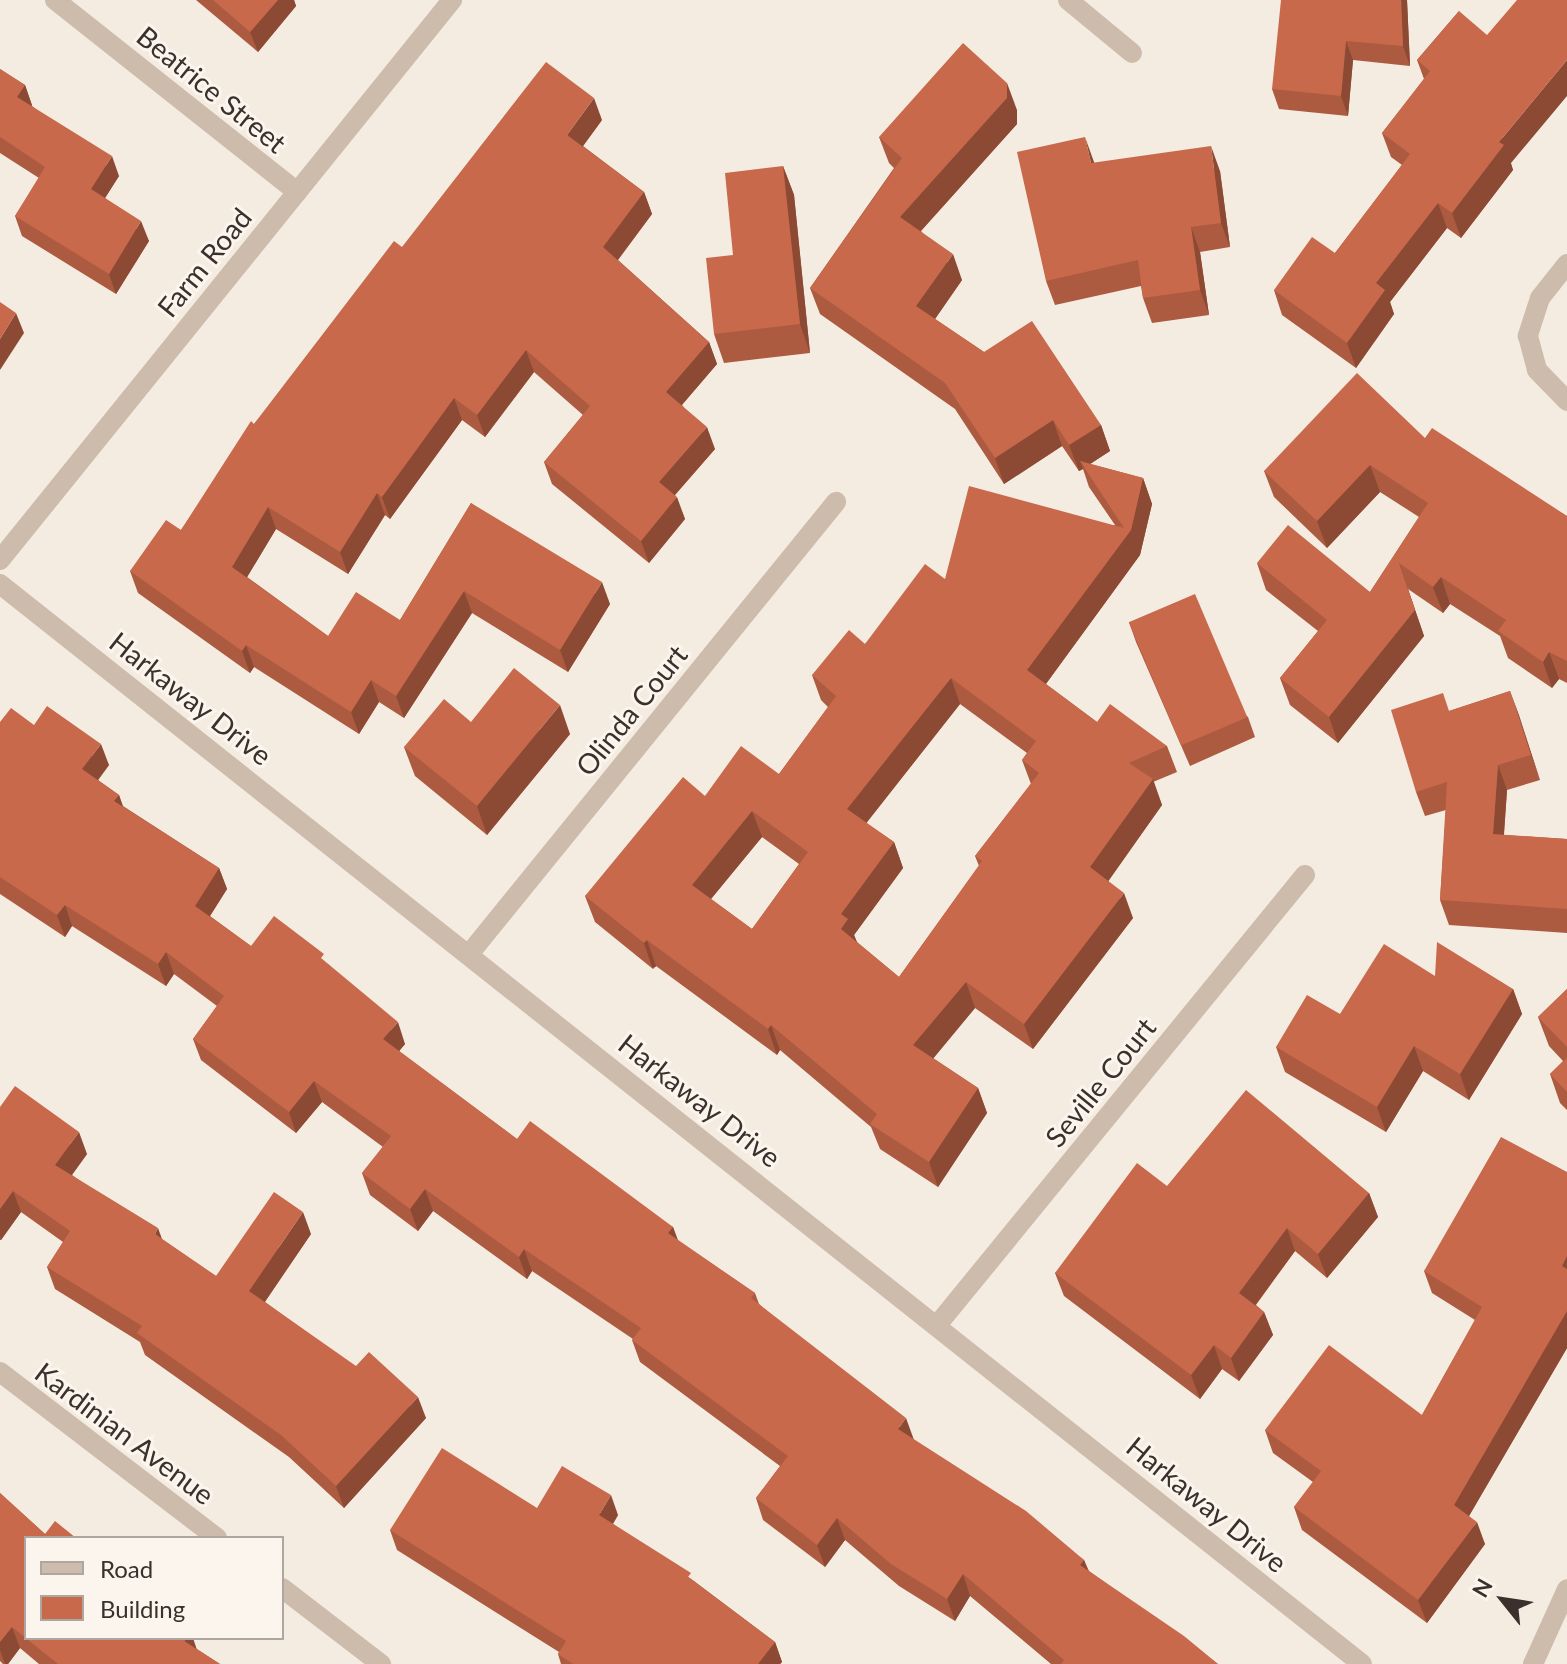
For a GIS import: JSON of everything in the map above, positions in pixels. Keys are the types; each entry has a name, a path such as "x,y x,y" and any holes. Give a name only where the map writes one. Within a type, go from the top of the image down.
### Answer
{"street":[{"name":"Beatrice Street","path":"55,0 297,192"},
{"name":"Farm Road","path":"0,560 452,0"},
{"path":"1068,0 1132,53"},
{"path":"1567,264 1540,298 1528,336 1537,370 1567,401"},
{"name":"Olinda Court","path":"470,953 836,502"},
{"name":"Harkaway Drive","path":"0,584 938,1324 1362,1664"},
{"name":"Seville Court","path":"938,1324 1305,875"},
{"name":"Kardinian Avenue","path":"0,1372 214,1536"},
{"path":"1533,1664 1567,1589"},
{"path":"284,1590 381,1664"}],"building":[{"path":"213,0 278,0 250,32"},
{"path":"1281,0 1401,0 1403,46 1346,41 1341,96 1272,89"},
{"path":"1517,0 1567,0 1567,60 1499,142 1504,145 1452,213 1438,203 1376,283 1385,290 1347,343 1274,290 1312,237 1335,253 1410,154 1382,133 1430,71 1417,60 1459,11 1487,35"},
{"path":"963,43 1007,83 1007,98 900,217 953,254 916,306 984,352 1032,321 1101,425 1069,445 1053,420 995,458 945,383 810,288 902,158 879,137"},
{"path":"546,62 594,98 567,135 644,192 603,247 709,342 666,392 707,427 659,482 677,497 641,541 544,462 590,406 526,350 477,415 454,398 382,497 377,493 340,552 268,507 232,567 328,636 356,592 400,620 471,503 602,582 560,650 464,591 396,696 371,680 351,712 246,645 242,651 130,571 166,520 181,530 251,421 254,424 394,241 402,247"},
{"path":"0,69 25,85 17,97 112,156 91,189 141,221 109,274 15,216 45,167 0,137"},
{"path":"1085,137 1091,163 1211,146 1221,223 1191,227 1200,290 1143,298 1138,260 1046,281 1017,152"},
{"path":"783,166 800,324 714,334 706,258 733,255 725,173"},
{"path":"0,302 16,313 0,339"},
{"path":"1357,373 1425,438 1432,428 1567,516 1567,661 1549,652 1543,662 1498,631 1506,620 1441,577 1433,587 1399,563 1415,610 1329,717 1280,678 1327,620 1257,563 1288,525 1370,592 1428,503 1370,465 1317,521 1264,471"},
{"path":"1080,461 1143,478 1131,530 1027,670 1097,722 1110,704 1167,746 1129,763 1153,779 1090,867 1124,893 1024,1024 966,982 913,1045 978,1088 929,1162 870,1124 877,1114 771,1025 768,1029 647,940 644,943 585,896 683,777 705,796 741,746 779,774 836,696 812,675 849,630 865,644 925,564 945,579 969,486 1124,528","holes":["951,678 1036,741 1022,760 1039,773 975,856 982,861 899,977 841,929 848,919 841,914 894,842 847,809","752,811 808,852 752,929 692,885"]},
{"path":"1195,594 1247,717 1181,745 1129,622"},
{"path":"514,668 560,705 477,806 404,747 444,699 471,722"},
{"path":"1510,691 1531,755 1498,765 1493,834 1567,839 1567,909 1440,900 1447,782 1416,792 1391,710 1443,693 1449,711"},
{"path":"47,706 101,744 82,769 119,795 114,801 219,868 195,906 251,946 274,916 324,954 321,958 398,1022 383,1039 517,1139 530,1121 673,1227 668,1233 755,1293 751,1298 906,1418 898,1429 1026,1511 1084,1560 1080,1565 1184,1636 1218,1664 1061,1664 1064,1660 963,1574 947,1599 891,1564 837,1518 817,1545 756,1498 788,1456 632,1340 641,1328 524,1249 519,1257 425,1189 410,1209 362,1173 391,1136 314,1081 289,1112 193,1039 224,996 166,952 158,964 65,905 57,915 0,877 0,722 11,708 34,725"},
{"path":"1437,942 1513,989 1460,1074 1414,1046 1377,1107 1276,1047 1307,995 1340,1014 1384,944 1435,976"},
{"path":"1567,989 1567,1047 1538,1017"},
{"path":"1567,1058 1567,1092 1550,1074"},
{"path":"15,1086 79,1132 55,1165 158,1228 155,1234 216,1276 274,1192 303,1212 249,1291 356,1366 369,1352 418,1397 336,1486 281,1435 137,1333 142,1326 47,1267 70,1231 13,1191 0,1209 0,1107"},
{"path":"1246,1090 1369,1193 1318,1254 1287,1228 1239,1293 1264,1312 1231,1358 1214,1345 1191,1375 1055,1273 1137,1163 1167,1186"},
{"path":"1501,1137 1567,1172 1567,1256 1562,1266 1567,1269 1567,1311 1454,1505 1477,1522 1418,1600 1294,1507 1321,1471 1265,1430 1329,1345 1422,1415 1482,1307 1424,1271"},
{"path":"442,1448 537,1508 562,1466 611,1495 599,1515 691,1573 688,1577 775,1642 758,1664 573,1664 558,1654 566,1641 390,1530"},
{"path":"0,1493 45,1534 55,1521 74,1536 24,1536 24,1637 12,1627 0,1642"},
{"path":"28,1640 185,1640 220,1664 58,1664"}]}
